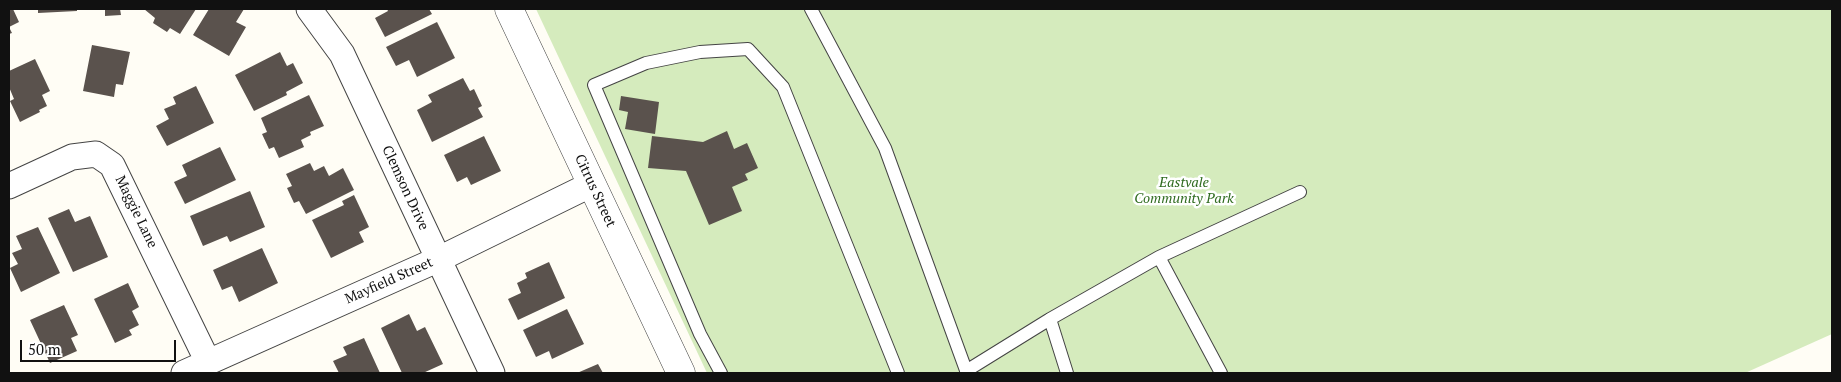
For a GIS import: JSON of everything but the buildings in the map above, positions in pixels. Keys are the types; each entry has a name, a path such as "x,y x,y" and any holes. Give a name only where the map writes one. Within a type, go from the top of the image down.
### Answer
{"street":[{"name":"Clemson Drive","path":"309,9 342,54 492,373"},
{"name":"Citrus Street","path":"509,9 680,373"},
{"name":"Maggie Lane","path":"9,186 72,157 96,154 112,165 208,362"},
{"name":"Mayfield Street","path":"184,373 439,259 592,184"}],"lane":[{"path":"811,9 886,148 966,372 1050,319 1159,257 1300,192"},
{"path":"721,373 700,334 594,85 646,63 700,52 748,50 783,87 898,373"},
{"path":"1159,257 1221,373"},
{"path":"1050,319 1067,373"}],"green space":[{"name":"Eastvale Community Park","path":"536,9 1832,9 1832,334 1745,373 707,373"}]}
